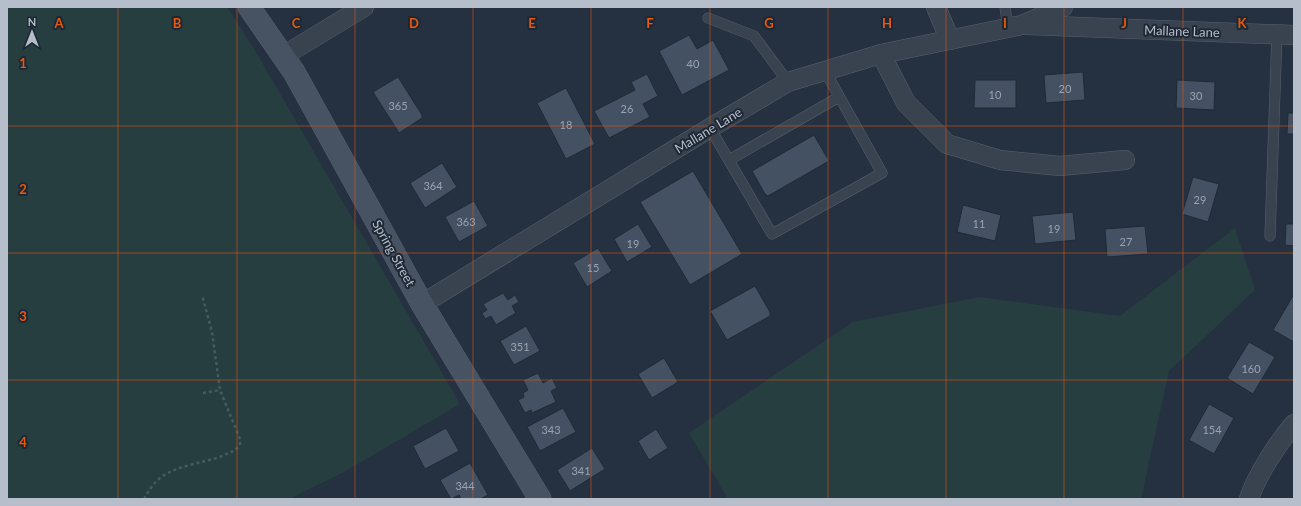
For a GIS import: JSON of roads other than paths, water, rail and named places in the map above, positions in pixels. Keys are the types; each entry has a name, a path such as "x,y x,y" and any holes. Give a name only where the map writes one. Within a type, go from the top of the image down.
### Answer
{"main road":[{"name":"Spring Street","path":"249,7 294,72 422,304 540,499"}],"street":[{"path":"282,56 364,7"},
{"path":"936,7 950,40"},
{"path":"946,7 950,40"},
{"name":"Mallane Lane","path":"422,304 788,82 881,54 950,40 1063,7"},
{"name":"Mallane Lane","path":"1026,19 1285,34"},
{"path":"881,54 906,103 947,144 1000,160 1060,166 1125,160"},
{"path":"1249,499 1253,485 1286,433 1294,424"}],"lane":[{"path":"1005,7 1026,19"},
{"path":"708,18 754,36 788,82"},
{"path":"1270,236 1285,34"},
{"path":"710,128 772,234 882,173 825,70"},
{"path":"729,160 839,97"}]}
